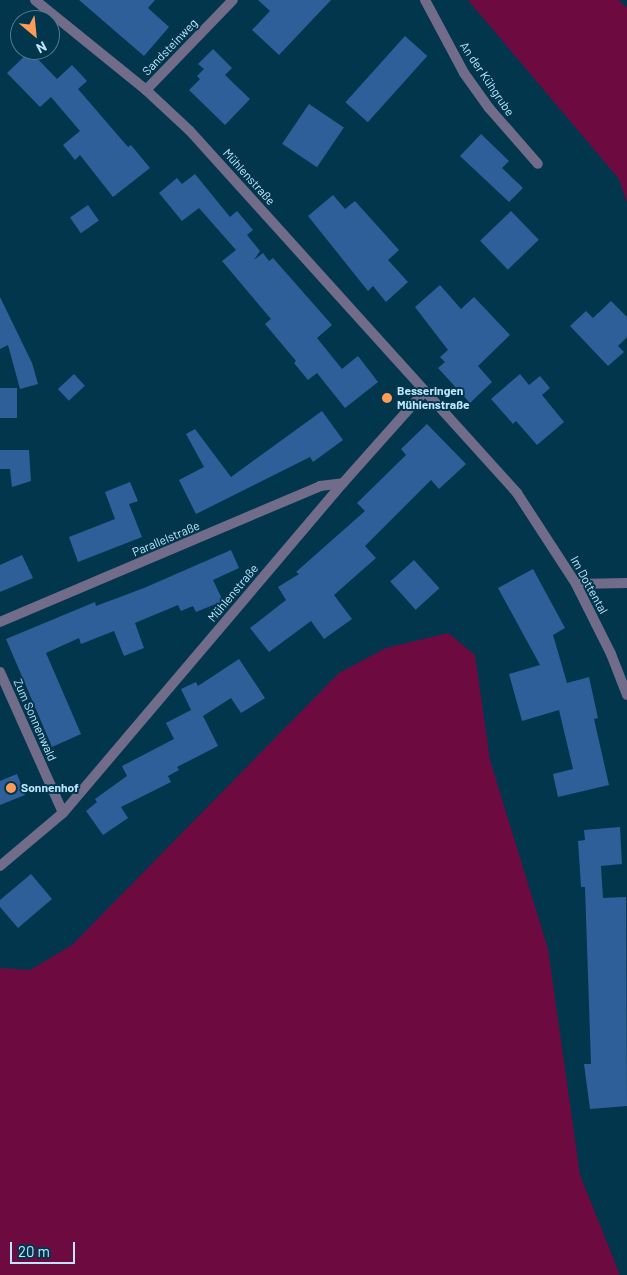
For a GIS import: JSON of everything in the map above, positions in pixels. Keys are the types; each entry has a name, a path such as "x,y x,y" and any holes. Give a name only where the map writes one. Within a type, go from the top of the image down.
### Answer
{"street":[{"name":"Mühlenstraße","path":"34,0 146,90 234,178 424,392 517,493"},
{"name":"Sandsteinweg","path":"146,90 233,0"},
{"name":"An der Kühgrube","path":"425,0 464,73 494,114 538,164"},
{"name":"Mühlenstraße","path":"63,813 343,483 424,392"},
{"name":"Parallelstraße","path":"0,622 320,486 343,483"},
{"name":"Im Dottental","path":"517,493 576,584 611,654 627,695"},
{"path":"576,584 627,583"},
{"name":"Zum Sonnenwald","path":"0,672 63,813"},
{"path":"0,866 63,813"}],"shaded area":[{"path":"468,0 618,0 627,7 627,203 619,179"},
{"path":"448,633 475,655 490,760 548,949 580,1175 620,1275 0,1275 0,968 30,970 72,945 339,673 386,648"}],"building":[{"path":"79,0 155,0 148,8 169,27 144,56"},
{"path":"258,0 331,0 279,55 252,30 270,11"},
{"path":"405,36 427,56 368,122 345,102"},
{"path":"213,49 232,68 225,75 250,99 225,125 189,90 200,79 197,76 204,69 198,64"},
{"path":"21,60 39,60 57,79 72,65 87,81 78,89 128,147 131,145 150,168 113,197 80,155 75,160 63,145 80,131 51,97 40,107 7,73"},
{"path":"309,104 344,127 317,167 282,144"},
{"path":"481,134 509,161 502,168 523,188 509,202 460,156"},
{"path":"195,174 230,217 237,211 253,230 247,235 260,251 254,260 263,253 269,261 273,258 332,325 317,338 342,369 358,356 378,382 345,408 317,373 308,380 294,363 296,361 265,324 271,319 222,261 236,250 199,208 182,221 159,193 177,178 182,184"},
{"path":"333,195 345,209 355,201 399,250 388,260 408,282 386,302 373,286 368,291 308,216"},
{"path":"88,205 99,221 81,233 70,218"},
{"path":"511,211 539,240 508,270 480,241"},
{"path":"440,285 461,309 474,297 510,335 478,366 492,382 470,403 438,368 445,362 440,357 448,350 415,307"},
{"path":"0,297 32,363 38,384 20,389 8,345 0,349"},
{"path":"611,301 627,317 627,337 618,346 624,352 608,366 570,326 586,311 593,318"},
{"path":"74,374 85,386 69,401 58,389"},
{"path":"520,374 529,385 540,376 550,388 542,395 564,422 537,445 516,421 513,424 491,399"},
{"path":"0,388 17,388 17,418 0,418"},
{"path":"322,411 343,440 313,462 310,457 196,514 179,480 204,467 186,434 195,429 231,477"},
{"path":"427,424 466,464 439,489 431,480 365,546 376,558 334,595 352,619 324,639 311,621 269,652 250,628 286,600 278,587 299,574 296,572 365,511 357,503 406,455 401,449"},
{"path":"0,450 29,450 31,481 12,487 10,469 0,469"},
{"path":"130,482 138,501 129,504 142,537 78,562 69,537 115,519 105,492"},
{"path":"231,550 239,568 213,580 223,601 196,612 193,606 181,611 178,605 135,623 144,648 124,656 114,631 81,644 79,638 46,653 81,734 52,747 6,639 95,602 96,606 144,588"},
{"path":"22,555 33,578 0,592 0,565"},
{"path":"414,560 439,588 416,610 390,581"},
{"path":"533,569 565,628 553,635 567,683 589,677 598,718 594,719 609,785 558,797 553,774 573,769 559,710 522,721 509,674 540,665 498,588"},
{"path":"239,659 265,698 241,713 231,698 203,716 218,746 177,767 179,770 168,776 171,782 121,807 128,818 103,835 86,811 97,802 95,799 127,776 122,766 174,739 166,723 191,710 181,689 196,682 198,686"},
{"name":"Sonnenhof","path":"17,774 25,795 0,805 0,781"},
{"path":"620,827 622,864 601,866 603,898 626,897 627,1106 590,1109 584,1064 591,1064 585,887 581,887 578,841 585,840 584,830"},
{"path":"31,874 52,899 18,928 0,907 0,900"}],"place":[{"name":"Besseringen Mühlenstraße","path":"387,398"},
{"name":"Sonnenhof","path":"11,788"}]}
